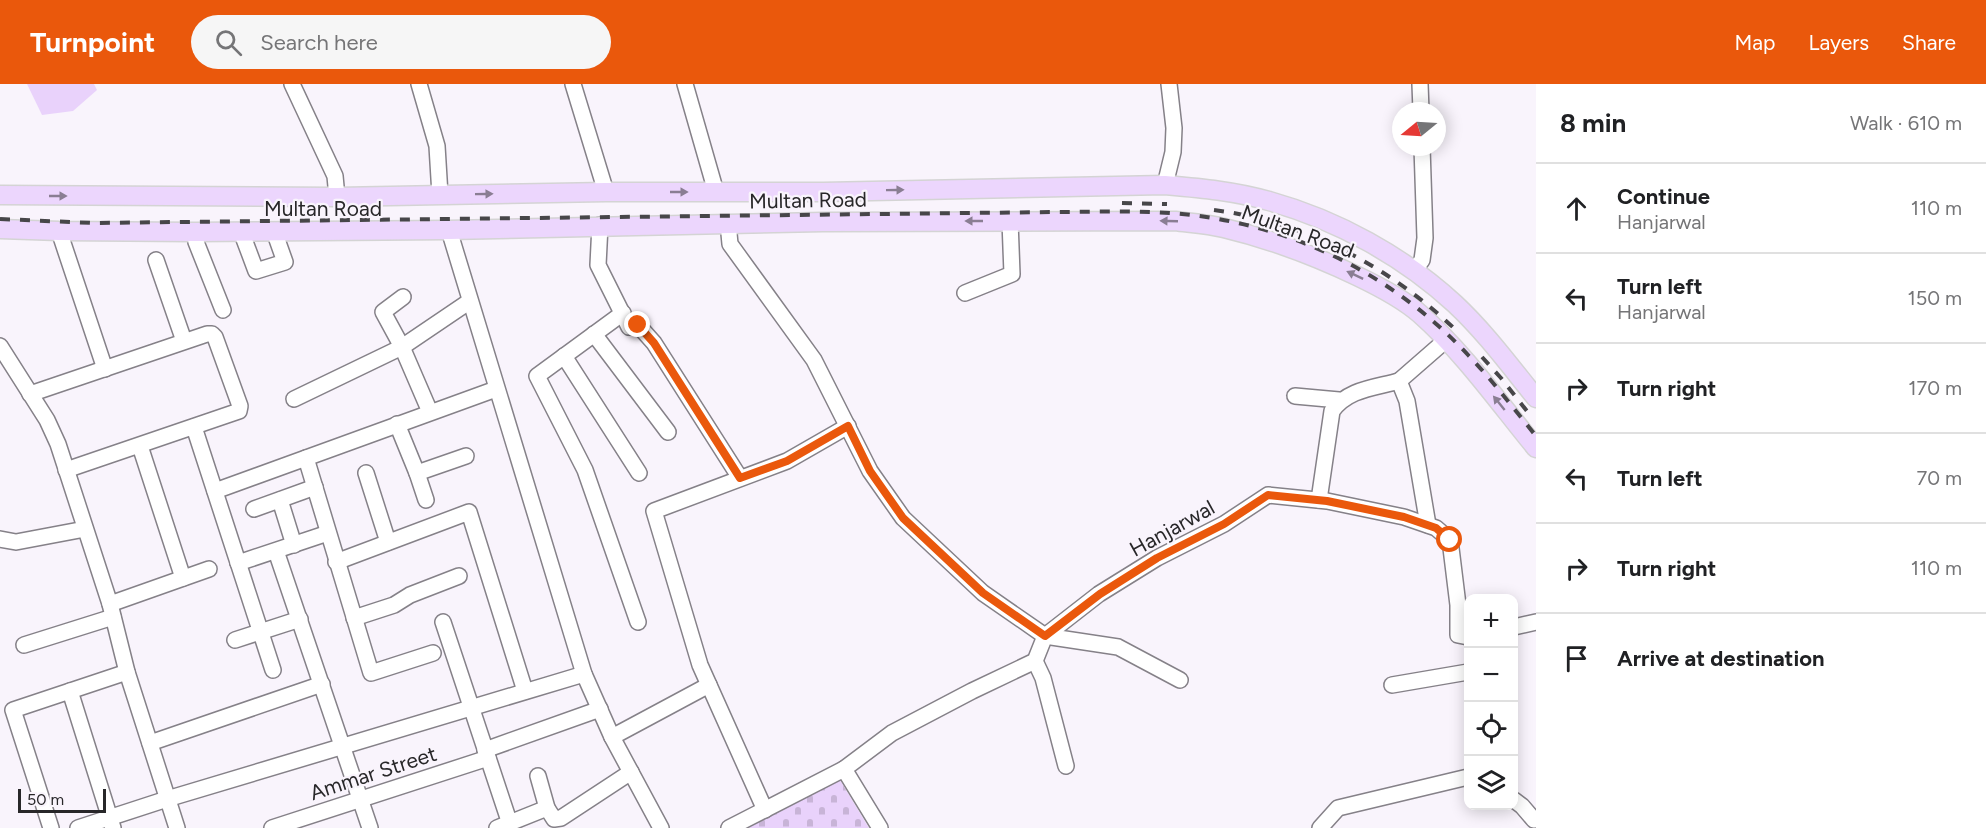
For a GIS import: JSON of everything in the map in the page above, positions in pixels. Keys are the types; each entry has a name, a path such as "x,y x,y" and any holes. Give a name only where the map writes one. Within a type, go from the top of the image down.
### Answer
{"main road":[{"name":"Multan Road","path":"0,195 337,197 606,192 823,192 1164,185 1234,193 1267,200 1332,223 1392,256 1457,306 1536,398"},
{"path":"823,192 823,222"},
{"name":"Multan Road","path":"0,229 195,232 449,230 600,225 1010,221 1174,221 1224,228 1324,261 1376,285 1418,312 1472,369 1536,448"}],"street":[{"path":"292,84 335,176 337,197"},
{"path":"418,84 437,146 440,195"},
{"path":"573,84 606,192"},
{"path":"685,84 716,192"},
{"path":"1164,185 1173,152 1174,128 1169,84"},
{"path":"1420,84 1421,102"},
{"path":"1414,271 1422,260 1425,238 1422,156"},
{"path":"965,293 1012,274 1010,221"},
{"path":"728,223 730,244 814,360 870,471 903,518 983,593 1045,636 1118,648 1180,680"},
{"path":"600,225 598,265 629,327 638,325 654,343 740,478"},
{"path":"449,230 584,674 612,737 661,828"},
{"path":"59,231 105,369"},
{"path":"241,231 256,271 285,262 274,231"},
{"path":"195,232 196,242 223,310"},
{"path":"156,260 184,341"},
{"path":"402,297 383,312 402,347 430,412"},
{"path":"294,399 402,347 470,302"},
{"path":"623,313 537,376 585,470 638,622"},
{"path":"30,394 184,341 212,333 215,337 240,406 239,411 66,470"},
{"path":"594,334 668,432"},
{"path":"1319,500 1332,411 1340,400 1348,395 1399,381 1446,340"},
{"path":"0,346 54,433 112,610 127,672 177,828"},
{"path":"564,356 639,473"},
{"path":"1399,381 1407,401 1428,525"},
{"path":"215,491 496,389"},
{"path":"1294,396 1340,400"},
{"path":"397,424 426,500"},
{"path":"765,810 700,665 654,511 787,461 848,426"},
{"path":"194,427 273,670"},
{"path":"140,446 183,578"},
{"path":"417,473 466,456"},
{"path":"306,458 371,672 433,653"},
{"path":"366,473 388,542"},
{"path":"254,509 315,487"},
{"name":"Hanjarwal","path":"1045,636 1100,594 1157,558 1224,524 1268,495 1319,500 1404,517 1436,528 1450,540 1458,605 1458,635 1464,636"},
{"path":"280,500 294,544"},
{"path":"336,562 469,512 525,691"},
{"path":"0,539 16,542 85,529"},
{"path":"238,563 328,533"},
{"path":"276,551 370,828"},
{"path":"24,645 209,569"},
{"path":"354,618 394,605 410,595 459,576"},
{"path":"236,640 300,619"},
{"path":"443,622 487,754 503,826 547,808"},
{"path":"1518,626 1536,622"},
{"path":"729,828 844,769 891,733 1035,661 1045,636"},
{"path":"1035,661 1043,678 1066,766"},
{"path":"51,828 13,710 127,672"},
{"path":"1392,685 1464,673"},
{"path":"78,828 112,823 167,799 584,674"},
{"path":"150,743 322,684"},
{"path":"612,737 709,685"},
{"path":"70,691 112,823"},
{"name":"Ammar Street","path":"272,828 487,754 600,709"},
{"path":"844,769 880,828"},
{"path":"538,776 547,808 555,819 561,818 631,772"},
{"path":"1320,828 1338,808 1464,778"},
{"path":"1518,804 1534,820"}],"green space":[{"path":"27,84 94,84 97,90 73,111 42,115"},
{"path":"840,780 869,828 748,828"}],"railway":[{"path":"1122,203 1167,204"},
{"path":"1214,210 1282,225 1346,252 1406,288 1459,333"},
{"path":"0,219 93,223 1103,212 1182,214 1263,229 1339,258 1374,278 1408,301 1469,356 1536,436"},
{"path":"1482,357 1530,415"}],"route":[{"path":"638,325 654,343 740,478 787,461 848,426 870,471 903,518 983,593 1045,636 1100,594 1157,558 1224,524 1268,495 1327,501 1404,517 1436,528 1450,540"}]}
